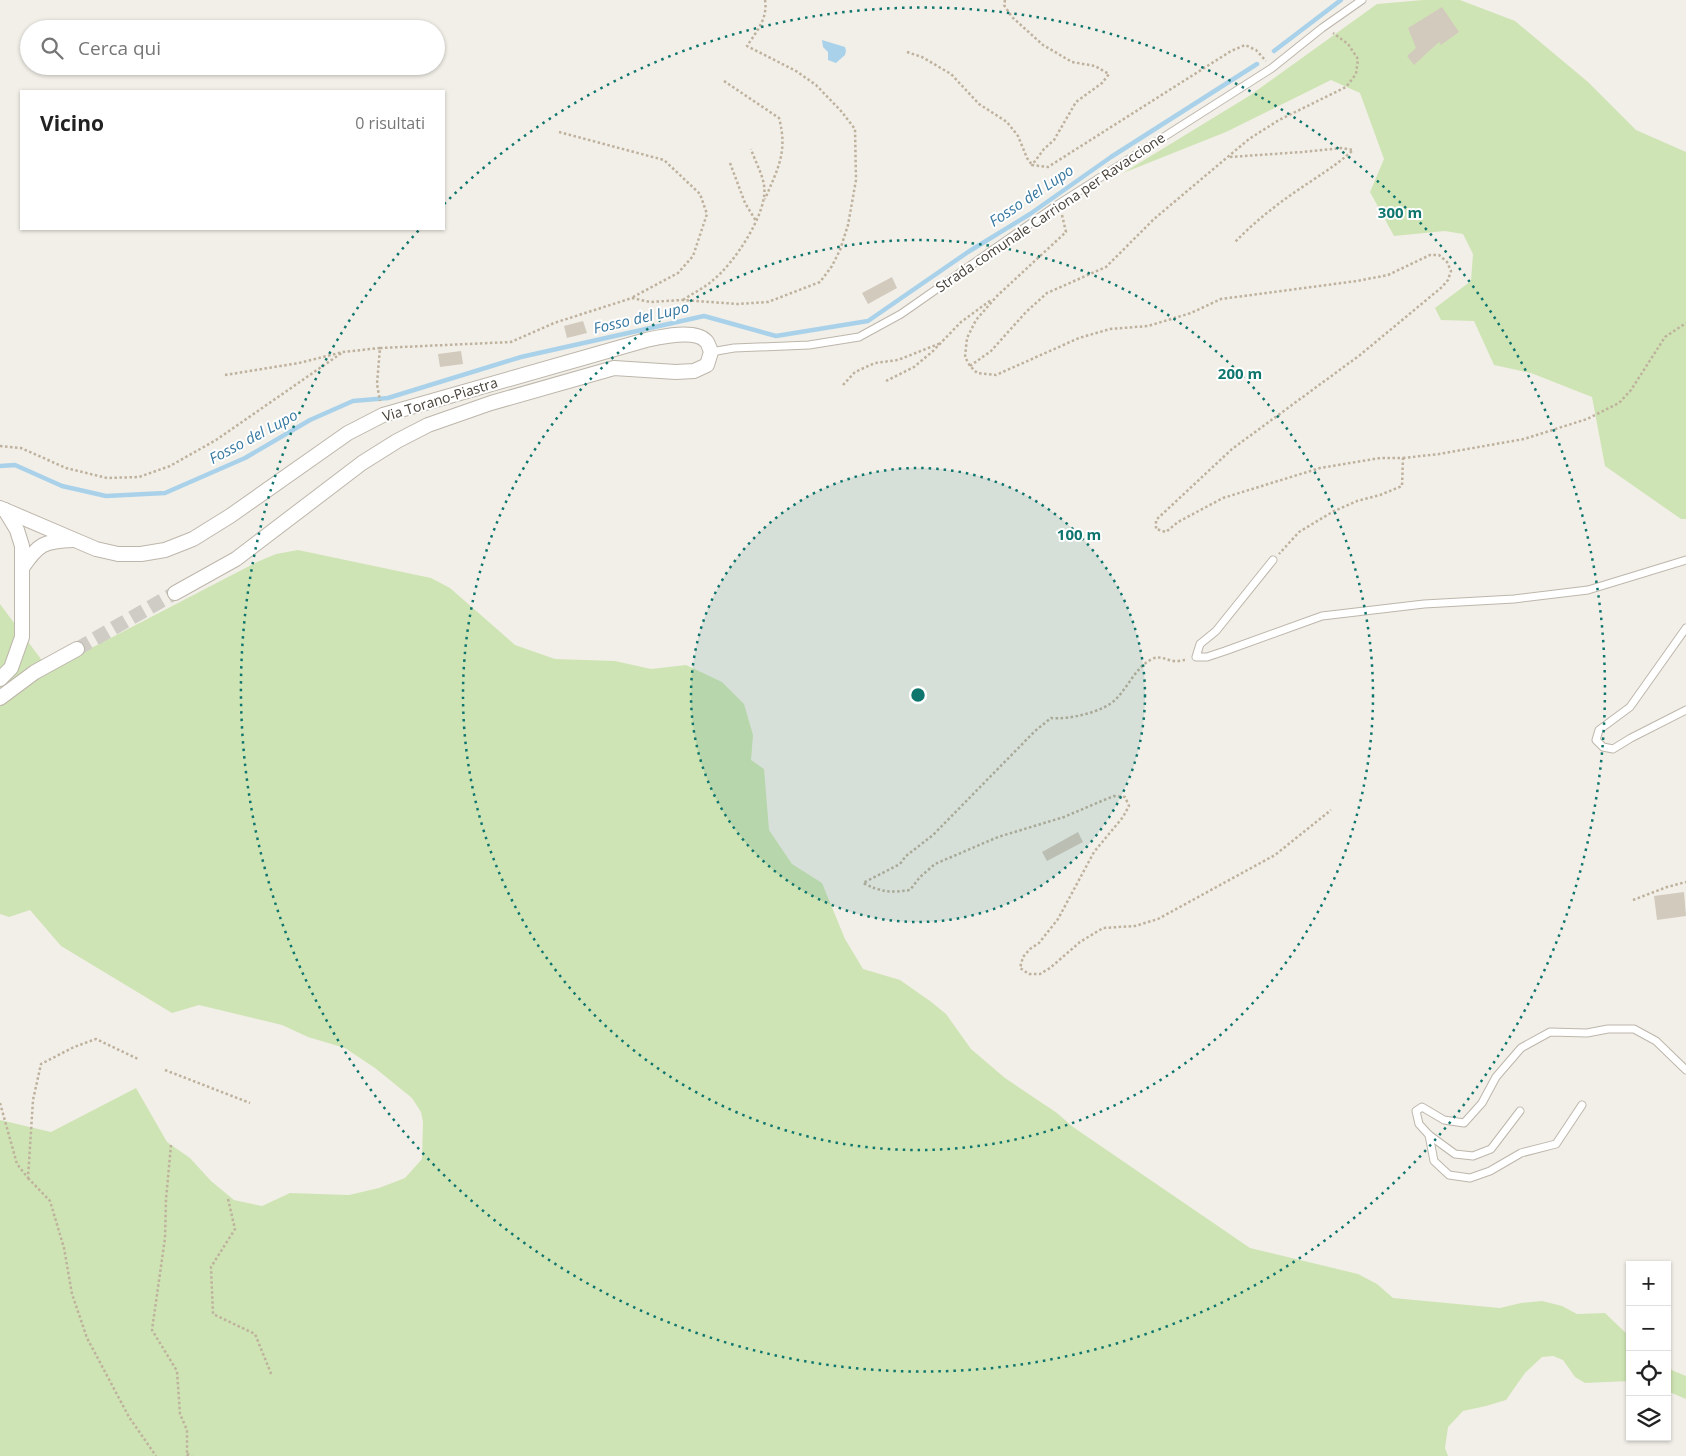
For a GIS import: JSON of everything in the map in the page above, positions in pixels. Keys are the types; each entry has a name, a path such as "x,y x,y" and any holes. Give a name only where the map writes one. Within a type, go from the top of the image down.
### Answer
{"street":[{"name":"Via Torano-Piastra","path":"3,509 96,549 118,554 141,554 165,550 194,539 348,433 383,414 646,340 676,335 696,336 705,340 711,352"},
{"path":"175,593 236,559 362,463 397,441 428,425 491,403 614,368 676,372 694,371 707,365 711,352"},
{"path":"0,679 11,668 22,637 22,546 17,530 3,509"},
{"name":"Via Torano-Piastra","path":"22,568 34,550 51,541 76,540"},
{"path":"0,698 35,672 77,649"}],"lane":[{"name":"Strada comunale Carriona per Ravaccione","path":"711,352 734,348 809,345 859,336 901,314 1057,205 1272,68 1322,28 1362,0"},
{"path":"1273,560 1216,631 1200,644 1196,656 1207,657 1225,652 1322,616 1424,604 1514,599 1588,590 1686,560"},
{"path":"1686,628 1630,707 1599,730 1596,740 1603,747 1613,749 1686,710"},
{"path":"1520,1111 1491,1149 1473,1156 1455,1154 1429,1135 1419,1124 1416,1111 1422,1107 1444,1120 1464,1123 1482,1103 1496,1077 1521,1048 1550,1032 1587,1033 1608,1029 1634,1029 1656,1042 1686,1070"},
{"path":"1429,1135 1434,1161 1449,1175 1470,1178 1490,1171 1521,1153 1556,1144 1582,1105"}],"path":[{"path":"632,298 650,302 682,300 738,304 768,302 820,282 836,258 848,225 856,180 855,129 816,85 796,71 747,46 762,24 766,9 765,0"},
{"path":"1005,0 1004,5 1012,17 1043,45 1072,62 1095,66 1109,74 1102,83 1076,102 1054,140 1044,149 1032,165"},
{"path":"970,366 991,351 1026,312 1047,293 1106,266 1154,219 1249,139 1279,120 1346,87 1356,74 1358,59 1348,44 1336,34 1322,28"},
{"path":"907,52 922,57 950,74 979,104 1007,122 1018,136 1032,165 1048,167 1231,51 1245,45 1256,50 1272,68"},
{"path":"682,300 714,280 740,250 756,221 779,166 783,149 779,118 724,81"},
{"path":"225,375 299,363 342,352 380,348 511,342 554,323 632,298 678,273 693,256 707,214 700,194 664,160 559,132"},
{"path":"1228,157 1342,148 1353,150 1339,163 1252,224 1234,243"},
{"path":"751,149 764,186 764,200"},
{"path":"730,163 745,203 756,221"},
{"path":"1057,205 1064,219 1066,232 997,296 976,320 967,338 966,357 970,366 977,373 996,375 1079,338 1110,329 1148,326 1191,313 1221,299 1357,281 1388,275 1430,255 1440,255 1447,262 1451,271 1448,280 1442,287 1360,355 1232,449 1156,520 1156,530 1166,532 1178,522 1223,498 1320,468 1380,458 1403,458 1439,454 1524,438 1587,419 1619,403 1631,390 1665,337 1686,324"},
{"path":"886,381 914,367 961,322 997,296"},
{"path":"844,385 856,372 875,363 898,360 942,342"},
{"path":"380,348 378,390 381,407"},
{"path":"0,446 21,448 66,468 107,478 139,477 170,466 216,440 342,352"},
{"path":"1273,560 1300,532 1334,511 1402,486 1403,458"},
{"path":"1196,656 1175,662 1165,658 1154,658 1139,667 1115,701 1098,710 1064,719 1051,718 1029,737 933,835 906,856 900,864 863,883 892,893 910,890 920,877 935,864 998,837 1064,817 1114,796 1125,797 1128,806 1123,817 1094,852 1058,920 1039,943 1030,948 1023,957 1020,968 1029,974 1040,974 1050,968 1080,942 1103,928 1136,926 1158,920 1275,855 1331,810"},
{"path":"1633,900 1686,882"},
{"path":"28,1178 33,1100 42,1064 74,1047 96,1039 138,1059"},
{"path":"165,1070 250,1103"},
{"path":"0,1103 17,1164 50,1201 64,1248 72,1294 87,1338 129,1417 156,1456"},
{"path":"171,1145 166,1199 165,1238 152,1330 177,1371 180,1414 187,1430 187,1455 192,1456"},
{"path":"228,1199 235,1229 211,1267 213,1314 255,1334 272,1376"}],"green space":[{"path":"1423,0 1460,0 1515,21 1588,82 1636,130 1686,152 1686,519 1681,519 1605,466 1592,397 1531,373 1494,365 1474,321 1441,320 1435,308 1471,281 1473,254 1463,234 1445,231 1394,236 1370,192 1384,159 1360,93 1331,80 1226,132 1123,173 1249,96 1377,4"},
{"path":"298,550 431,578 450,588 515,645 555,659 615,661 651,669 686,665 722,682 744,704 753,735 751,760 764,769 769,830 792,864 822,883 845,939 863,969 900,980 930,1001 946,1014 971,1049 1005,1078 1250,1248 1358,1274 1377,1284 1393,1298 1500,1308 1542,1301 1562,1306 1577,1314 1605,1313 1626,1333 1626,1381 1585,1383 1575,1377 1563,1360 1553,1356 1542,1357 1525,1373 1506,1400 1463,1411 1448,1427 1445,1448 1448,1456 0,1456 0,1120 51,1132 136,1088 167,1142 190,1158 211,1181 234,1200 262,1206 290,1193 349,1195 379,1188 405,1178 422,1159 423,1122 421,1112 412,1098 375,1068 345,1048 308,1037 282,1025 199,1005 172,1013 61,946 30,910 9,917 0,914 0,604 49,670 257,562 276,554"},
{"path":"1671,1370 1686,1376 1686,1399 1671,1393"}],"water":[{"path":"822,40 845,47 845,55 836,63 828,60 828,52 823,47"}],"building":[{"path":"1442,7 1459,32 1441,45 1439,42 1414,65 1407,56 1416,48 1408,28"},
{"path":"892,277 897,288 868,304 862,293"},
{"path":"583,321 587,333 567,338 564,326"},
{"path":"461,351 463,364 440,367 438,354"},
{"path":"1078,832 1083,842 1047,861 1042,852"},
{"path":"1684,892 1686,916 1657,920 1654,896"}],"waterway":[{"name":"Fosso del Lupo","path":"1274,51 1341,0"},
{"name":"Fosso del Lupo","path":"0,466 15,465 62,486 106,496 165,493 245,458 310,420 353,401 388,398 521,357 704,316 776,336 868,321 968,252 1030,214 1111,157 1257,64"}],"tunnel":[{"path":"77,649 175,593"}]}
